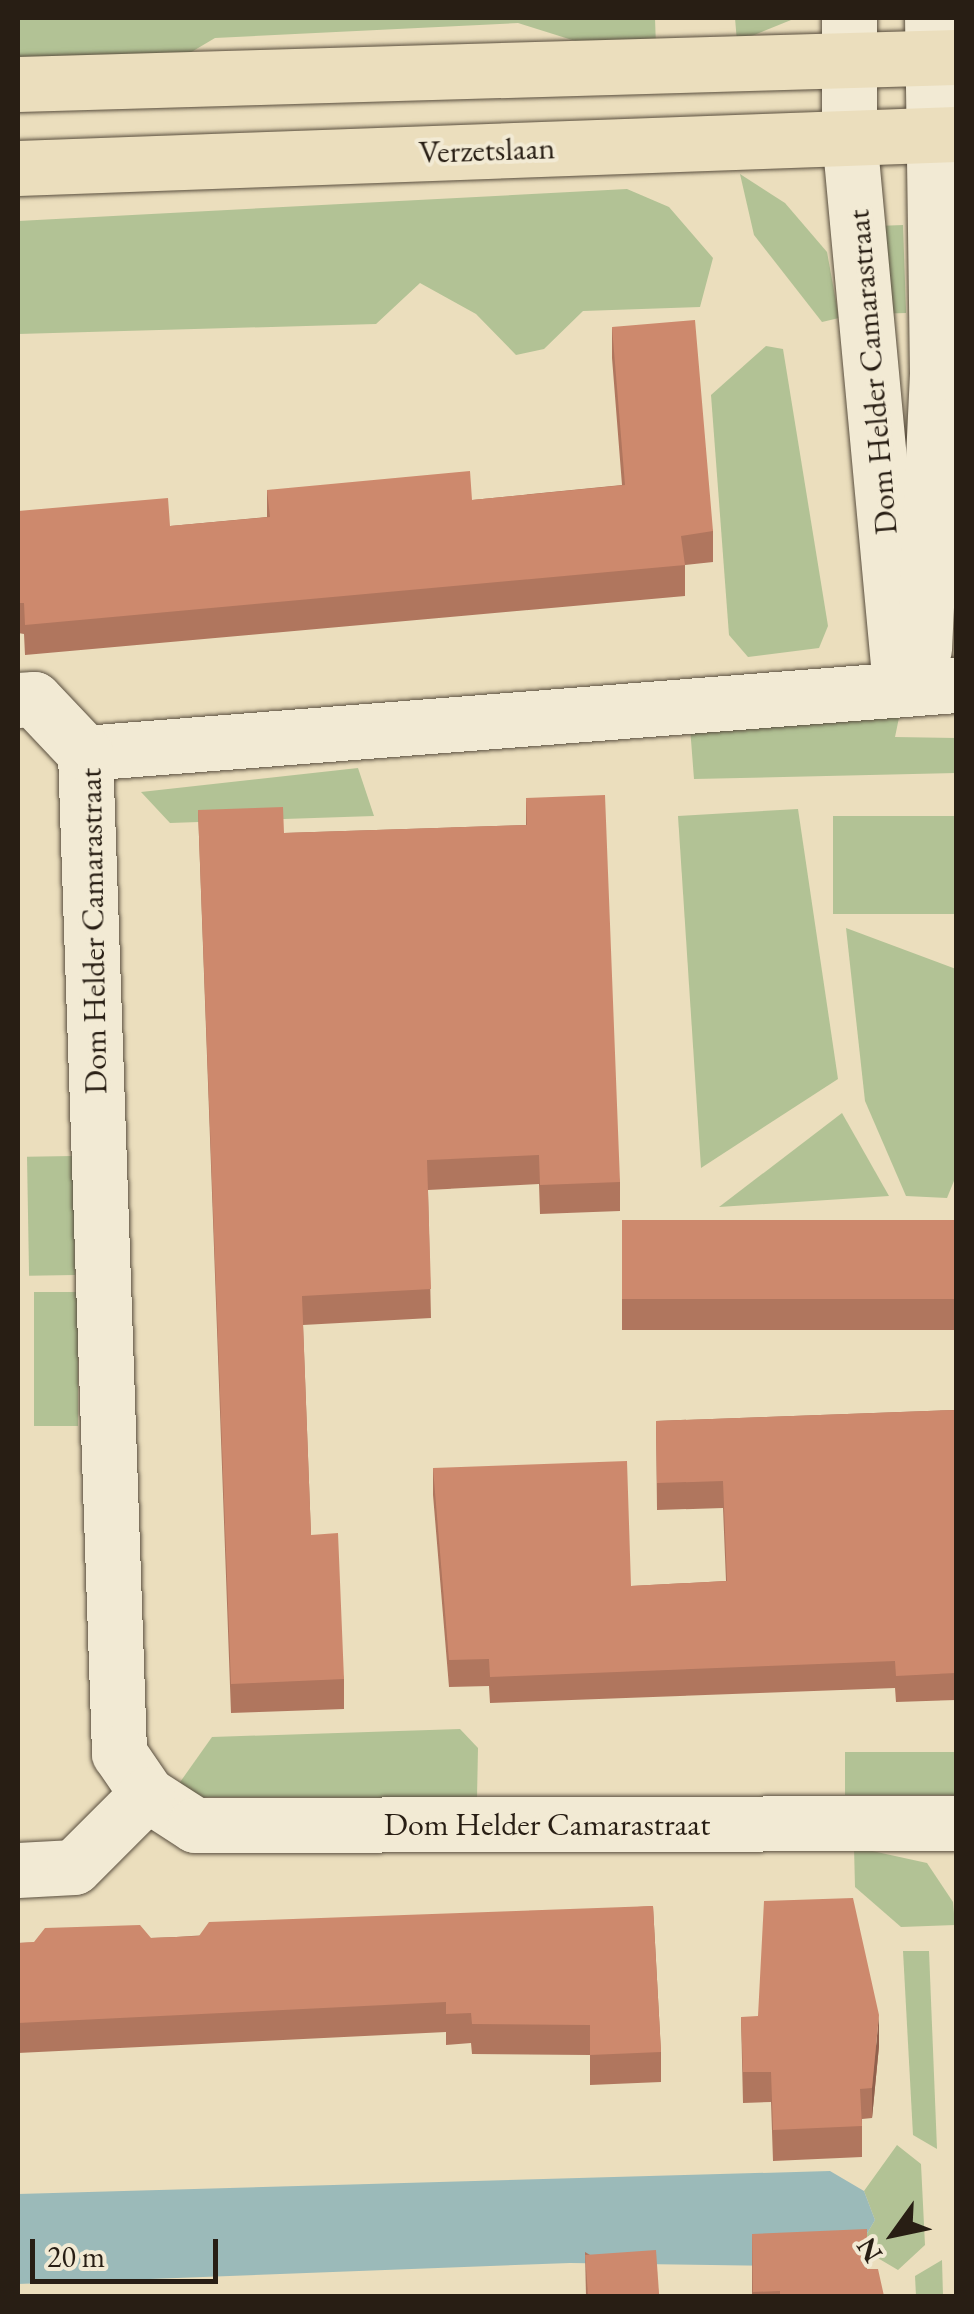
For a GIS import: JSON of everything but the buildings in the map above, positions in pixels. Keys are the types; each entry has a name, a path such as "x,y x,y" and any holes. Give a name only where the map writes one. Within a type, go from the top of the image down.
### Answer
{"main road":[{"path":"18,84 689,72 848,38 942,44"},
{"name":"Verzetslaan","path":"18,168 946,134"}],"street":[{"name":"Dom Helder Camarastraat","path":"848,38 849,136 926,686"},
{"name":"Dom Helder Camarastraat","path":"926,686 946,134 942,44"},
{"name":"Dom Helder Camarastraat","path":"926,686 85,753 118,1753 146,1794 195,1825 956,1823"},
{"path":"18,700 34,699 85,753"},
{"path":"18,1870 74,1867 146,1794"}],"green space":[{"path":"18,18 655,18 656,47 604,50 518,23 215,38 166,67 18,78"},
{"path":"735,18 796,18 737,42"},
{"path":"740,174 785,203 827,252 839,318 822,322 754,235"},
{"path":"627,189 669,207 713,258 700,307 583,311 544,349 516,355 476,314 420,283 376,324 18,334 18,221"},
{"path":"903,225 906,313 880,314 877,226"},
{"path":"766,346 783,349 828,626 819,648 748,657 729,635 711,395"},
{"path":"901,708 895,737 956,738 956,773 694,779 690,727"},
{"path":"358,768 374,816 170,823 141,792"},
{"path":"798,809 838,1079 701,1168 678,816"},
{"path":"833,816 956,816 956,914 833,914"},
{"path":"846,928 956,969 956,1176 947,1198 906,1196 865,1101"},
{"path":"842,1113 889,1196 719,1207"},
{"path":"73,1156 75,1275 29,1276 27,1157"},
{"path":"34,1292 78,1292 78,1426 34,1426"},
{"path":"460,1729 478,1748 477,1798 197,1797 178,1785 212,1737"},
{"path":"845,1752 956,1752 956,1795 845,1795"},
{"path":"854,1847 927,1863 953,1902 955,1925 901,1927 855,1887"},
{"path":"903,1951 929,1951 937,2149 913,2135"},
{"path":"897,2145 921,2164 925,2245 898,2270 859,2247 875,2220 864,2191"},
{"path":"942,2260 943,2296 916,2296 915,2276"}],"water":[{"path":"830,2171 864,2191 875,2220 859,2247 785,2266 570,2263 18,2284 18,2194"}]}
